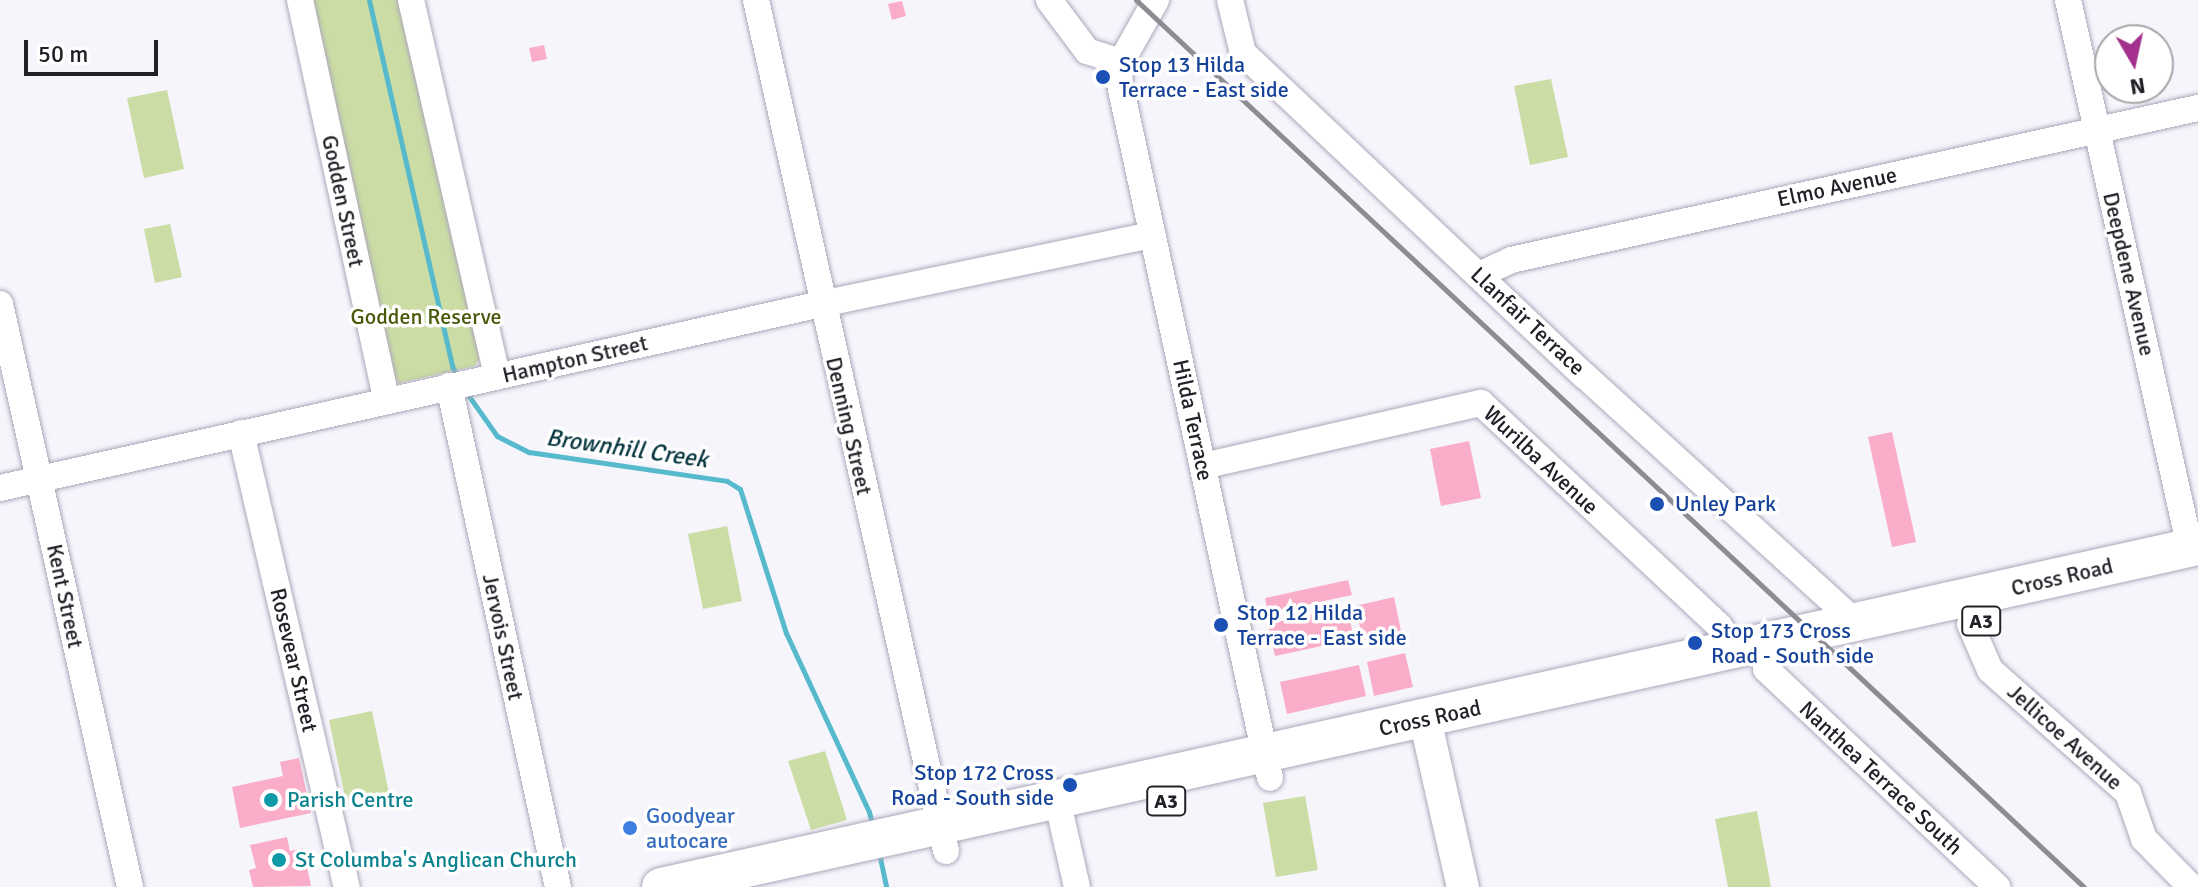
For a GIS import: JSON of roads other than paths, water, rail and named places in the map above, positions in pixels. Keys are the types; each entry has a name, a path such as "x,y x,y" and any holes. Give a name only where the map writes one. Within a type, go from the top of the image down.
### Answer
{"highway":[{"name":"Cross Road","path":"1428,731 1731,651 1856,623 2196,560"},
{"name":"Cross Road","path":"661,887 879,853 1428,731 1766,669 1970,624 2196,560"},
{"name":"Cross Road","path":"781,887 879,853"}],"main road":[{"path":"1428,731 1463,887"}],"street":[{"name":"Godden Street","path":"300,0 387,401"},
{"path":"411,0 497,376"},
{"name":"Denning Street","path":"756,0 821,304 943,839"},
{"path":"1049,0 1087,51 1121,62 1156,0"},
{"name":"Llanfair Terrace","path":"1230,0 1243,53 1856,623"},
{"name":"Deepdene Avenue","path":"2068,0 2196,560"},
{"name":"Hilda Terrace","path":"1121,62 1121,97 1267,766"},
{"name":"Elmo Avenue","path":"1479,275 1511,260 2198,108"},
{"name":"Hampton Street","path":"0,488 821,304 1152,235"},
{"name":"Kent Street","path":"0,304 130,887"},
{"name":"Jervois Street","path":"457,384 558,887"},
{"name":"Wurilba Avenue","path":"1203,466 1481,403 1719,626 1728,638 1731,651"},
{"name":"Rosevear Street","path":"241,433 347,887"},
{"name":"Jellicoe Avenue","path":"1970,624 1990,670 2128,793 2144,839 2191,887"},
{"name":"Nanthea Terrace South","path":"1766,669 1997,887"},
{"path":"1060,812 1077,887"}],"waterway":[{"name":"Brownhill Creek","path":"369,0 452,366 457,376"},
{"name":"Brownhill Creek","path":"466,392 497,436 529,452 727,481 740,489 786,633 869,812 873,827"},
{"name":"Brownhill Creek","path":"879,853 886,887"}],"railway":[{"path":"1136,0 2084,887"}],"place":[{"name":"Stop 13 Hilda Terrace - East side","path":"1103,77"},
{"name":"Unley Park","path":"1657,504"},
{"name":"Stop 12 Hilda Terrace - East side","path":"1221,625"},
{"name":"Stop 173 Cross Road - South side","path":"1695,643"},
{"name":"Stop 172 Cross Road - South side","path":"1070,785"},
{"name":"Parish Centre","path":"271,800"},
{"name":"Goodyear autocare","path":"630,828"},
{"name":"St Columba's Anglican Church","path":"279,860"}],"park label":[{"name":"Godden Reserve","path":"426,317"}]}
